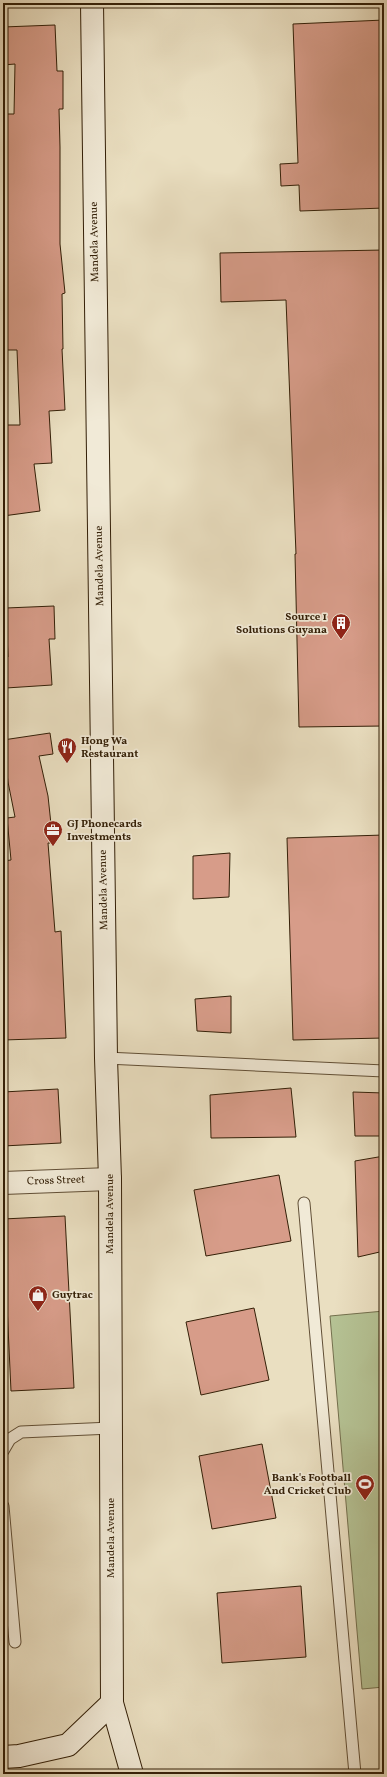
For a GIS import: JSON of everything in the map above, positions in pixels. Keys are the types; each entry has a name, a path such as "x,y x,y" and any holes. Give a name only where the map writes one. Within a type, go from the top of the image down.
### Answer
{"main road":[{"name":"Mandela Avenue","path":"92,3 106,1058 110,1179 112,1703 132,1774"},
{"name":"Cross Street","path":"3,1183 110,1179"},
{"path":"3,1757 19,1756 68,1745 112,1703"}],"lane":[{"path":"106,1058 384,1071"},
{"path":"304,1204 355,1774"},
{"path":"3,1451 10,1440 21,1432 111,1428"},
{"path":"3,1506 15,1642"}],"green space":[{"name":"Bank's Football And Cricket Club","path":"384,1311 384,1687 362,1689 330,1316"}],"building":[{"path":"384,20 384,208 300,211 299,185 281,186 280,164 298,163 293,24"},
{"path":"55,25 57,71 63,71 63,109 59,109 60,244 65,293 62,294 62,349 65,410 49,411 52,463 34,464 40,511 3,516 3,425 20,425 17,350 3,350 4,160 7,160 5,114 14,114 15,64 3,65 3,27"},
{"path":"384,250 384,726 299,727 296,554 286,300 221,302 220,253"},
{"path":"54,606 55,639 49,639 52,685 6,688 5,657 8,657 6,608"},
{"path":"50,733 53,754 39,756 48,796 53,843 48,843 55,932 61,931 66,1038 3,1040 3,934 7,934 3,861 11,860 7,818 15,817 8,782 3,740"},
{"path":"384,835 384,1038 293,1040 287,838"},
{"path":"230,853 229,897 193,899 193,856"},
{"path":"231,996 231,1033 197,1031 195,999"},
{"path":"291,1088 296,1137 211,1138 210,1095"},
{"path":"58,1089 61,1143 3,1146 3,1092"},
{"path":"353,1092 384,1093 384,1136 355,1136"},
{"path":"384,1156 384,1251 358,1257 355,1161"},
{"path":"279,1175 291,1241 206,1256 194,1190"},
{"name":"Guytrac","path":"65,1216 74,1388 11,1391 3,1219"},
{"path":"254,1308 269,1380 201,1395 186,1322"},
{"path":"262,1444 276,1518 212,1529 199,1456"},
{"path":"301,1586 306,1657 222,1663 217,1593"}],"place":[{"name":"Source 1 Solutions Guyana","path":"341,640"},
{"name":"Hong Wa Restaurant","path":"67,764"},
{"name":"GJ Phonecards Investments","path":"53,847"},
{"name":"Guytrac","path":"38,1312"},
{"name":"Bank's Football And Cricket Club","path":"365,1501"}]}
